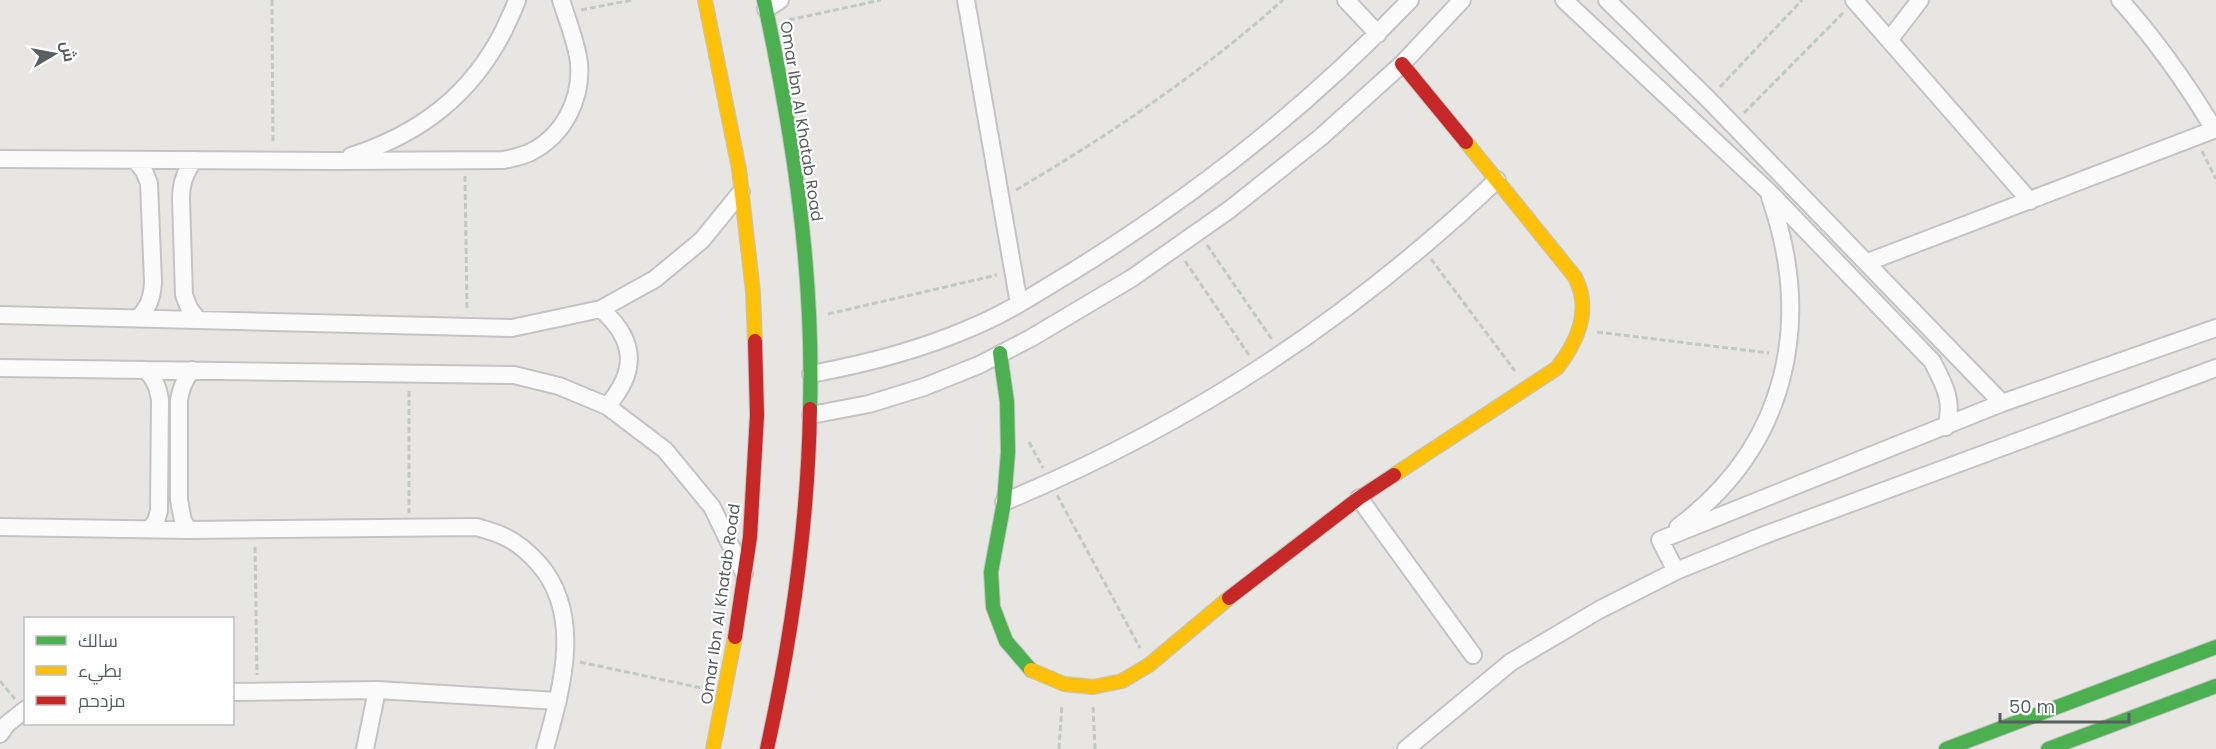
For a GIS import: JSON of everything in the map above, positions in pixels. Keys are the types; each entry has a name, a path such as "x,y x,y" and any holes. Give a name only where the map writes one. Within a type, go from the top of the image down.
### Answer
{"street":[{"path":"336,161 382,146 426,122 463,90 493,51 517,0"},
{"name":"Omar Ibn Al Khatab Road","path":"705,0 736,148 753,292 757,415 750,537 732,659 713,749"},
{"path":"966,0 1019,304"},
{"path":"1346,0 1378,34"},
{"path":"811,374 865,364 918,349 970,329 1019,304 1116,244 1210,178 1298,106 1378,34 1410,0"},
{"path":"811,415 869,404 924,387 979,365 1031,338 1132,278 1229,210 1321,137 1402,64 1462,0"},
{"path":"1564,0 1768,191 1932,361 1949,396 1950,406 1946,427"},
{"path":"1607,0 1868,262 2002,403"},
{"path":"1890,39 1920,0"},
{"path":"1868,262 2215,129 2162,50 2120,0"},
{"path":"1854,1 1890,39 2030,201"},
{"path":"0,159 504,160 530,153 552,137 569,115 578,89 579,62 563,7"},
{"name":"Omar Ibn Al Khatab Road","path":"767,749 786,659 804,531 811,415 810,318 805,244 796,171 770,9"},
{"path":"1000,353 1007,402 1008,452 1004,502 991,572 993,608 1006,641 1030,669 1064,684 1093,687 1122,681 1149,665 1252,579 1359,498 1557,368 1572,350 1581,330 1583,305 1577,281 1563,260 1402,64"},
{"path":"135,160 144,171 150,190 153,282 150,302 138,318"},
{"path":"194,160 186,171 181,185 181,199 184,295 189,308 198,320"},
{"path":"1004,502 1050,483 1157,430 1260,370 1368,293 1497,180"},
{"path":"1660,540 1705,505 1736,471 1772,412 1786,355 1790,313 1787,264 1768,191"},
{"path":"0,315 512,328 601,309 655,279 702,240 741,192"},
{"path":"601,309 615,322 625,338 629,356 627,375 620,392 608,406"},
{"path":"1660,540 2002,403 2216,328"},
{"path":"0,368 514,375 559,386 608,406 665,450 712,507 744,573"},
{"path":"1406,749 1511,662 1599,610 1676,571 1762,536 2216,368"},
{"path":"146,370 154,378 160,400 159,511 150,529"},
{"path":"189,530 183,521 178,500 179,400 185,379 192,370"},
{"path":"1359,498 1473,655"},
{"path":"0,527 189,530 477,527 505,536 529,552 548,574 560,601 565,630 564,659 558,701 545,749"},
{"path":"1660,540 1676,571"},
{"path":"1946,749 2216,647"},
{"path":"2048,749 2216,686"},
{"path":"234,692 377,690 558,701"},
{"path":"365,749 377,690"},
{"path":"0,734 7,724 24,710"}],"path":[{"path":"272,0 273,161"},
{"path":"563,7 632,0"},
{"path":"770,9 881,0"},
{"path":"1001,199 1134,116 1198,70 1283,0"},
{"path":"1708,99 1802,0"},
{"path":"1733,125 1854,1"},
{"path":"2194,136 2216,179"},
{"path":"465,160 467,327"},
{"path":"1197,232 1282,355"},
{"path":"1175,248 1260,370"},
{"path":"1422,248 1528,388"},
{"path":"810,318 1014,271"},
{"path":"1581,330 1786,355"},
{"path":"408,374 409,527"},
{"path":"1029,442 1149,665"},
{"path":"255,529 257,692"},
{"path":"564,659 725,693"},
{"path":"0,681 24,708"},
{"path":"1059,749 1064,684"},
{"path":"1093,687 1095,749"}],"traffic: fast":[{"path":"764,0 784,101 805,254 809,305 810,409"},
{"path":"1000,353 1007,402 1008,452 1004,502 991,572 993,607 1006,641 1031,670"},
{"path":"1946,749 2216,647"},
{"path":"2048,749 2216,686"}],"traffic: slow":[{"path":"705,0 739,169 753,292 755,341"},
{"path":"1394,475 1557,368 1571,347 1580,325 1582,301 1575,277 1466,142"},
{"path":"1031,670 1064,684 1093,687 1122,681 1149,665 1229,598"},
{"path":"713,749 735,637"}],"traffic: jam":[{"path":"1402,64 1466,142"},
{"path":"735,637 750,537 757,415 755,341"},
{"path":"767,749 784,665 797,580 806,495 810,409"},
{"path":"1229,598 1359,498 1394,475"}]}
